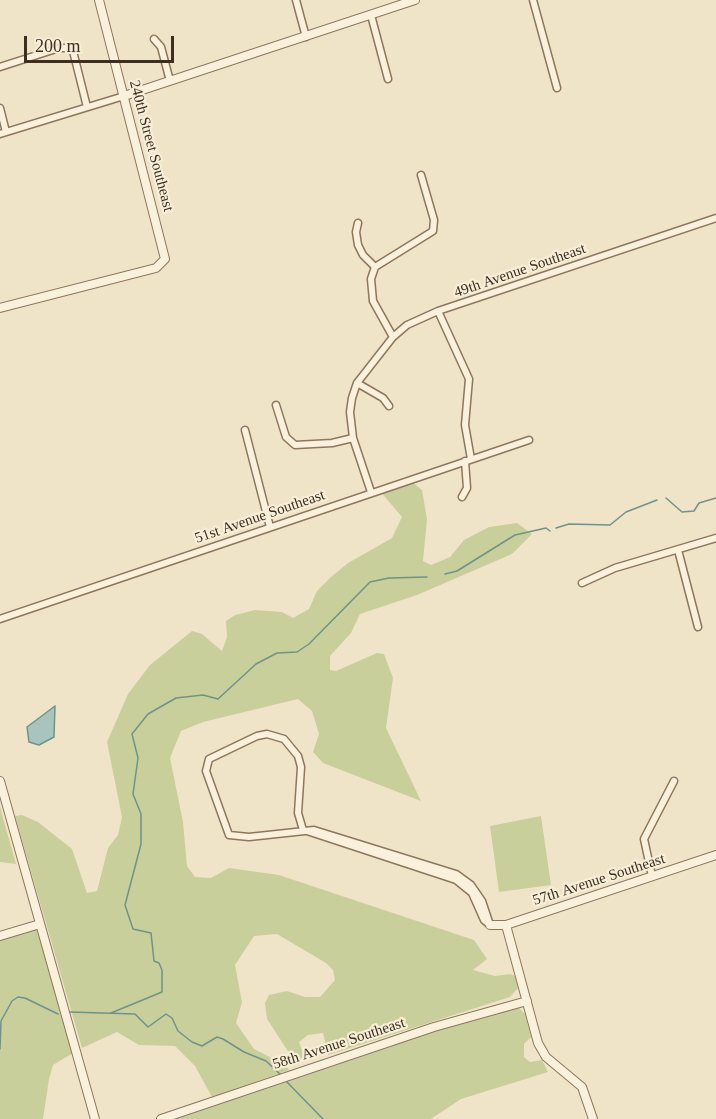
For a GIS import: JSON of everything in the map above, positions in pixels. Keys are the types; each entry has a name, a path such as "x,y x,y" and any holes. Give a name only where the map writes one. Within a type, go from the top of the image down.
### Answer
{"street":[{"name":"240th Street Southeast","path":"0,308 156,268 164,263 165,252 99,0"},
{"path":"296,0 306,37"},
{"path":"0,108 3,133 171,81 415,0"},
{"path":"533,0 557,88"},
{"path":"371,15 388,79"},
{"path":"154,39 161,47 171,81"},
{"path":"0,67 64,46 73,51 87,107"},
{"path":"393,337 373,301 371,279 375,267 429,236 433,231 434,219 421,175"},
{"name":"49th Avenue Southeast","path":"357,384 393,337 407,325 438,312 716,218"},
{"path":"358,223 356,232 358,245 363,255 375,267"},
{"path":"438,312 469,379 465,425 468,460 467,488 462,497"},
{"path":"371,492 353,438 350,412 357,384 383,398 389,406"},
{"path":"276,405 286,437 295,445 332,443 353,438"},
{"path":"245,430 270,527"},
{"name":"51st Avenue Southeast","path":"0,619 529,440"},
{"path":"582,583 615,567 716,538"},
{"path":"678,550 698,627"},
{"name":"57th Avenue Southeast","path":"303,830 298,813 301,767 298,756 284,739 267,734 257,736 214,756 207,764 207,771 229,835 249,837 314,830 404,860 456,874 471,885 482,901 490,925 506,925 716,855"},
{"path":"0,781 95,1119"},
{"path":"652,876 644,838 674,781"},
{"path":"0,936 40,924"},
{"path":"506,925 542,1050 582,1087 593,1119"},
{"name":"58th Avenue Southeast","path":"161,1119 434,1027 527,1001"}],"green space":[{"path":"410,480 422,490 427,519 423,561 431,565 450,557 464,540 489,527 517,523 532,534 512,554 417,595 360,614 351,633 330,656 330,670 336,671 377,653 384,654 393,678 386,728 421,801 323,763 313,752 319,734 312,711 298,699 203,722 181,731 170,758 183,822 187,866 195,877 211,878 229,868 279,875 474,940 487,959 473,970 495,976 510,974 515,976 518,988 510,997 328,1055 323,1033 308,1035 299,1042 305,1059 295,1062 267,1019 265,1003 269,995 287,991 305,997 320,997 335,980 333,970 326,963 277,934 254,936 235,965 242,1002 236,1023 254,1049 286,1065 289,1070 212,1097 195,1066 175,1046 139,1045 117,1032 82,1048 15,816 22,815 38,822 72,849 87,893 97,891 108,848 118,835 122,817 107,742 128,694 150,665 192,631 202,634 222,651 227,637 226,621 235,615 255,610 282,612 293,618 309,609 317,591 331,577 348,563 392,538 402,517 379,490"},
{"path":"0,806 3,818 16,864 0,862"},
{"path":"541,816 551,885 499,892 490,826"},
{"path":"36,927 73,1053 53,1065 43,1119 0,1119 0,938"},
{"path":"510,1007 519,1008 525,1014 531,1037 524,1044 524,1057 530,1062 542,1060 548,1072 461,1099 431,1119 170,1119 294,1075"}],"water":[{"path":"55,706 54,737 39,745 29,742 27,727"}],"waterway":[{"path":"666,498 682,512 694,511 699,503 716,498"},
{"path":"556,528 569,524 610,525 626,512 657,500"},
{"path":"445,574 457,571 515,535 546,528 550,531"},
{"path":"111,1013 162,992 162,970 159,963 154,961 151,933 133,929 125,905 141,844 141,814 133,794 138,758 132,734 148,714 176,698 203,695 218,699 256,664 277,653 297,652 309,644 370,582 389,578 427,577"},
{"path":"0,1049 1,1021 12,1001 18,997 25,998 58,1014"},
{"path":"69,1012 135,1014 148,1027 166,1014 172,1018 178,1031 192,1042 202,1046 217,1037 223,1039 244,1052 266,1061 281,1075"},
{"path":"286,1081 323,1119"}]}
